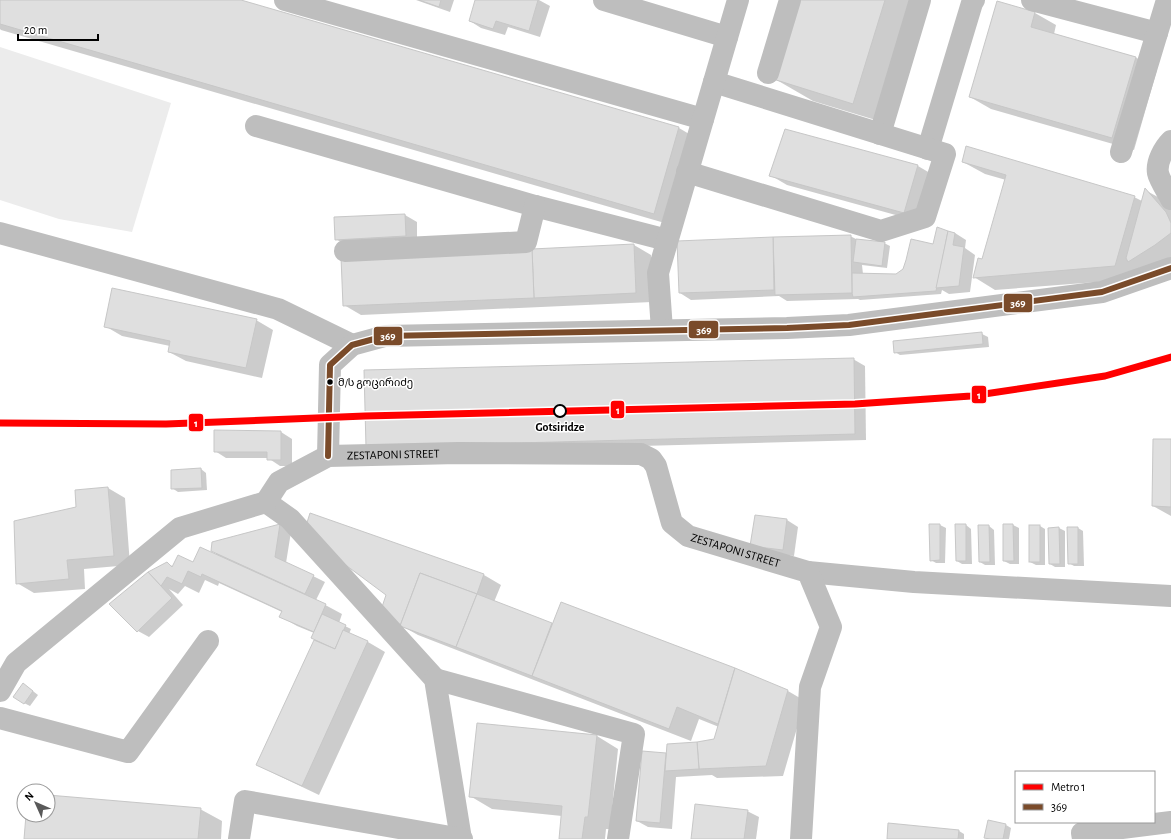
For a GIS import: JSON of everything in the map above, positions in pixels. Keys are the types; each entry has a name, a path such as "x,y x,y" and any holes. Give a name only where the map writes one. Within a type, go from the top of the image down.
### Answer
{"street":[{"path":"285,0 703,119"},
{"path":"604,0 727,37"},
{"path":"662,330 658,273 738,0"},
{"path":"768,72 790,0"},
{"path":"880,134 920,0"},
{"path":"928,149 974,0"},
{"path":"1032,0 1157,33"},
{"path":"1121,152 1167,0"},
{"path":"687,172 881,231 925,217 945,154 714,82"},
{"path":"256,126 536,206 667,240"},
{"path":"1171,141 1159,160 1158,173 1171,199"},
{"path":"345,251 526,242 536,206"},
{"path":"0,233 278,309 352,345"},
{"path":"0,691 8,662 180,528 266,502 279,482 328,456 330,365 352,345 385,336 787,328 849,325 1102,292 1171,268"},
{"name":"ZESTAPONI STREET","path":"328,456 458,453 641,454 651,459 656,466 672,523 688,536 808,572 914,582 1171,596"},
{"path":"266,502 290,519 435,679 634,734 618,839"},
{"path":"801,839 810,687 831,626 808,572"},
{"path":"0,718 128,752 208,641"},
{"path":"239,839 245,801 461,839 435,679"},
{"path":"1083,839 1082,833 1171,822"}],"shaded area":[{"path":"0,47 171,103 132,232 59,219 0,200"}],"building":[{"path":"0,0 241,0 679,127 654,214 0,24"},
{"path":"419,0 441,0 439,7"},
{"path":"475,0 538,0 529,31 496,21 493,29 469,21"},
{"path":"798,0 885,0 853,104 773,79"},
{"path":"997,1 1035,12 1031,27 1136,57 1112,138 969,97"},
{"path":"785,129 918,165 904,213 769,176"},
{"path":"966,146 1135,196 1115,266 973,278 978,258 982,259 1006,175 962,162"},
{"path":"1145,188 1166,212 1171,223 1171,233 1128,262 1126,258"},
{"path":"405,214 406,236 335,240 334,217"},
{"path":"937,227 948,231 936,291 853,297 852,273 896,274 903,269 911,239 933,244"},
{"path":"948,231 955,233 953,245 964,247 959,286 936,288"},
{"path":"851,235 852,293 775,295 773,237"},
{"path":"773,237 774,290 679,293 677,241"},
{"path":"856,239 885,242 882,266 853,262"},
{"path":"634,244 636,293 534,298 532,249"},
{"path":"532,249 534,298 343,306 341,257"},
{"path":"112,288 257,319 246,368 168,352 170,341 104,327"},
{"path":"982,332 983,344 894,353 893,341"},
{"path":"854,358 855,434 366,447 364,370"},
{"path":"214,430 281,431 281,460 267,460 267,452 214,452"},
{"path":"1153,439 1171,439 1171,507 1152,506"},
{"path":"201,468 202,488 171,489 171,470"},
{"path":"108,487 114,556 67,560 69,579 16,584 14,521 76,507 75,490"},
{"path":"310,513 484,574 477,594 420,573 400,626 380,613 386,595 316,543 305,529"},
{"path":"755,515 787,519 783,550 750,546"},
{"path":"280,524 275,557 314,575 305,594 211,551 212,542"},
{"path":"929,524 940,524 940,560 930,561"},
{"path":"955,524 966,524 966,561 956,561"},
{"path":"1003,524 1013,524 1014,561 1003,561"},
{"path":"978,525 989,525 990,562 979,562"},
{"path":"1029,525 1040,525 1040,562 1029,562"},
{"path":"1059,527 1060,564 1049,564 1048,528"},
{"path":"1067,527 1078,527 1078,564 1068,564"},
{"path":"200,547 326,604 314,632 279,617 282,611 202,574 201,577 188,571 182,584 167,577 161,586 148,572 167,562 172,567 178,555 193,562"},
{"path":"148,572 172,598 137,632 109,604"},
{"path":"420,573 477,594 456,647 400,626"},
{"path":"477,594 552,623 532,676 456,647"},
{"path":"561,602 735,668 718,724 677,707 669,729 532,676"},
{"path":"322,614 346,625 335,649 311,638"},
{"path":"343,630 368,641 302,786 256,765 314,640 335,649"},
{"path":"735,668 788,690 766,766 699,769 697,742 714,739"},
{"path":"23,683 33,691 24,704 13,697"},
{"path":"477,723 597,735 588,817 585,817 582,839 559,839 562,806 469,797"},
{"path":"697,742 699,769 665,771 667,744"},
{"path":"642,751 666,753 660,823 636,821"},
{"path":"56,796 201,808 198,839 24,839 25,823 56,823"},
{"path":"695,804 748,810 744,839 691,839"},
{"path":"988,820 1006,824 1003,839 984,838"},
{"path":"888,823 959,830 958,839 887,839"}],"metro line":[{"name":"1","path":"0,423 166,424 365,416 855,404 971,396 1105,376 1171,357"}],"transit line":[{"name":"369","path":"328,456 330,365 352,345 385,336 787,328 849,325 1102,292 1171,268"}],"place":[{"name":"მ/ს გოცირიძე","path":"330,382"},
{"name":"Gotsiridze","path":"560,411"}]}
